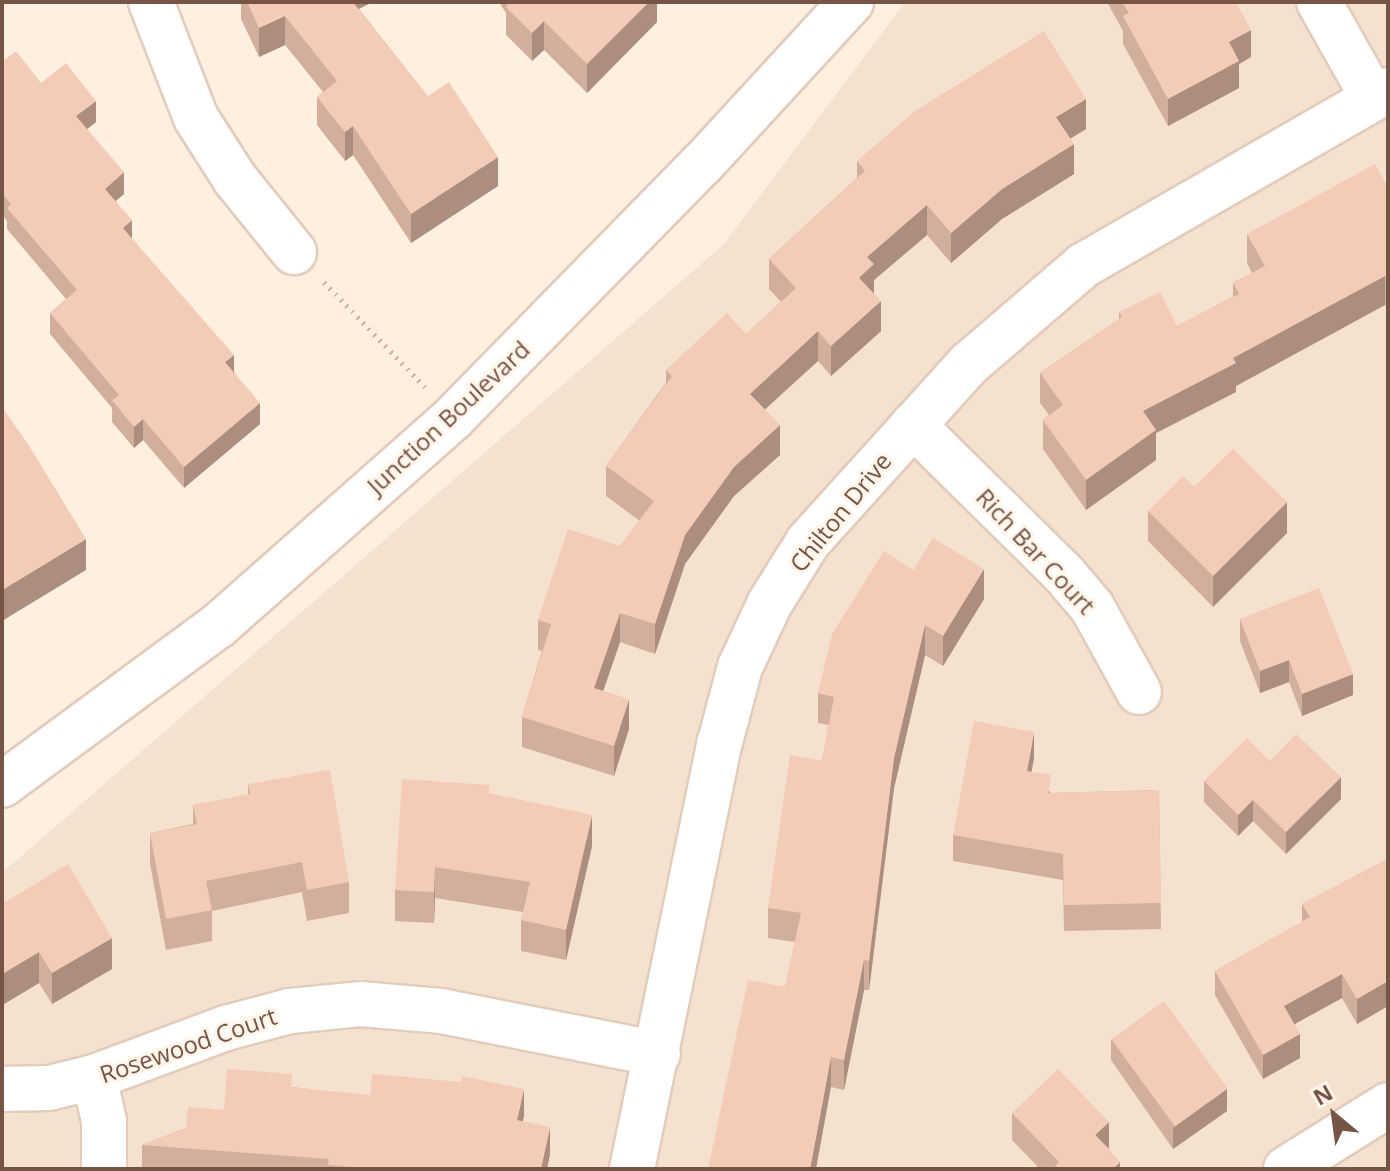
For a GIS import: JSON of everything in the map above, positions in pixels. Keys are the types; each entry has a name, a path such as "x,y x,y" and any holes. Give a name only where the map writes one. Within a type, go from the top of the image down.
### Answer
{"street":[{"path":"151,2 196,118 235,179 294,252"},
{"name":"Junction Boulevard","path":"2,785 218,626 453,418 703,163 851,2"},
{"path":"1319,2 1381,94"},
{"name":"Chilton Drive","path":"632,1169 720,742 740,667 770,603 808,542 970,363 1084,265 1381,94"},
{"name":"Rich Bar Court","path":"913,425 1092,607 1139,692"},
{"name":"Rosewood Court","path":"2,1089 49,1088 94,1077 226,1028 290,1011 360,1004 441,1011 658,1054"},
{"path":"94,1077 104,1121 104,1169"},
{"path":"1286,1169 1388,1105"}],"path":[{"path":"294,252 453,418"}],"shaded area":[{"path":"905,2 1388,2 1388,1169 2,1169 2,873 724,244"}],"building":[{"path":"247,2 353,2 428,96 449,82 498,157 411,214 353,126 345,132 317,97 337,81 285,16 259,28"},
{"path":"510,2 649,2 587,64 544,21 532,33 506,7"},
{"path":"1122,2 1236,2 1251,30 1229,42 1239,61 1168,99 1123,16 1129,13"},
{"path":"1044,31 1086,99 1056,117 1074,144 1002,189 951,233 927,205 867,257 874,264 859,278 881,301 831,346 818,331 750,394 780,425 734,467 685,535 655,624 620,613 594,688 629,699 614,746 522,717 551,624 538,620 568,529 620,546 654,501 606,466 672,376 666,370 727,313 746,334 796,288 769,259 865,171 857,161 915,111"},
{"path":"16,51 41,83 66,63 96,101 76,116 124,172 105,189 132,220 123,228 234,355 225,362 260,403 184,467 143,419 134,427 112,400 119,395 50,313 77,290 7,208 11,204 2,193 2,62"},
{"path":"1375,164 1388,188 1388,279 1385,276 1233,358 1236,363 1143,411 1156,430 1086,480 1043,420 1063,405 1040,373 1122,317 1119,312 1160,292 1177,326 1239,294 1233,283 1265,266 1247,234"},
{"path":"2,407 86,539 2,590"},
{"path":"1233,449 1287,502 1213,576 1148,511 1183,476 1194,487"},
{"path":"933,538 984,569 943,636 925,625 894,758 869,961 864,960 844,1060 831,1057 810,1169 708,1169 748,980 785,987 801,913 768,908 790,755 822,761 834,697 818,693 832,634 884,551 913,570"},
{"path":"1319,588 1353,674 1302,694 1289,660 1260,671 1240,619"},
{"path":"974,721 1034,732 1027,771 1051,775 1048,793 1159,790 1161,903 1064,905 1063,854 953,835"},
{"path":"1296,734 1341,777 1286,832 1253,800 1238,815 1204,781 1247,738 1270,761"},
{"path":"330,770 349,882 307,890 302,862 206,881 212,910 166,919 150,833 197,824 193,805 250,794 248,784"},
{"path":"402,779 489,785 489,793 592,815 566,930 521,920 530,882 435,867 434,892 395,890"},
{"path":"1388,859 1388,981 1357,999 1342,974 1284,1006 1300,1034 1263,1055 1215,971 1310,917 1302,904"},
{"path":"68,864 112,938 52,973 39,952 4,973 2,904"},
{"path":"1164,1001 1227,1088 1175,1127 1111,1039"},
{"path":"227,1069 292,1074 291,1087 370,1095 372,1074 461,1082 462,1076 524,1089 517,1120 550,1127 541,1169 375,1169 328,1165 329,1159 142,1145 186,1128 188,1107 224,1110"},
{"path":"1058,1069 1109,1122 1095,1135 1120,1162 1113,1169 1053,1169 1059,1162 1012,1113"}]}
